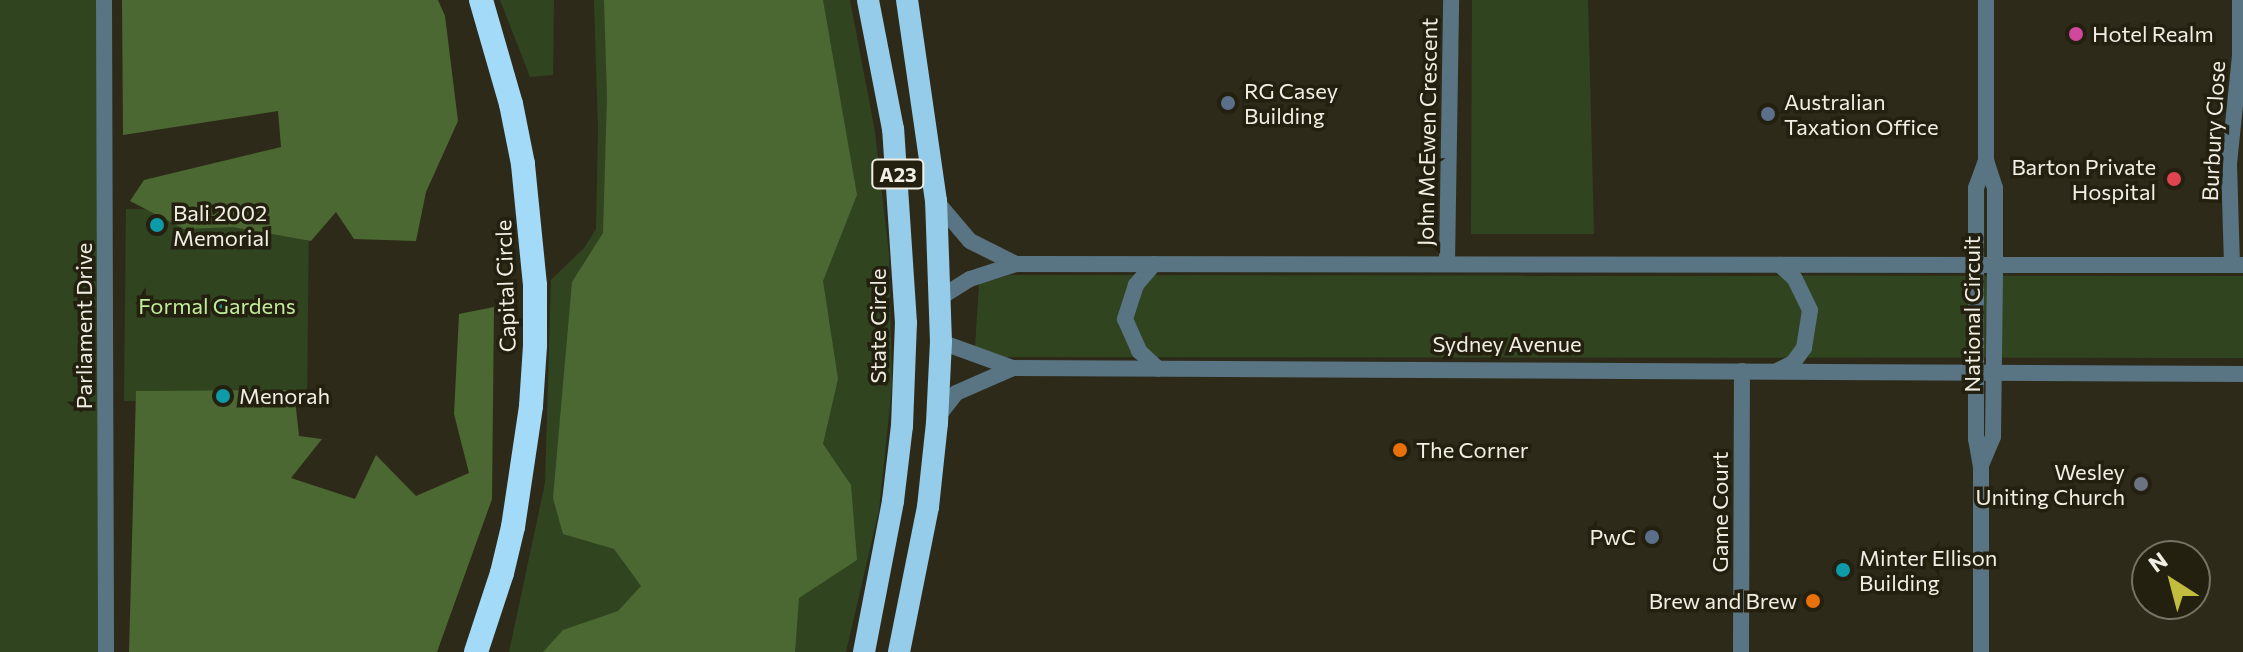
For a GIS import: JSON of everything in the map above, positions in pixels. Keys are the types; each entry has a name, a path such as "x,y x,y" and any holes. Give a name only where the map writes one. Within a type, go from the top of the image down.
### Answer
{"highway":[{"name":"Capital Circle","path":"481,0 504,75 523,164 531,224 535,345 524,466 502,573"},
{"name":"State Circle","path":"864,652 893,501 902,426 906,323 893,129 868,0"},
{"path":"899,652 928,507 941,342 936,201 907,0"},
{"path":"906,323 941,297"},
{"name":"Sydney Avenue","path":"906,323 941,342"},
{"path":"476,652 502,573"},
{"path":"495,652 502,573"}],"street":[{"name":"Parliament Drive","path":"104,0 106,652"},
{"name":"John McEwen Crescent","path":"1447,264 1451,0"},
{"name":"National Circuit","path":"1981,467 1993,437 1995,265 1995,188 1986,160 1986,0"},
{"name":"Burbury Close","path":"2237,265 2229,164 2240,55 2240,0"},
{"name":"National Circuit","path":"1981,652 1981,467 1976,439 1976,188 1986,160"},
{"path":"936,201 970,241 1016,264"},
{"path":"941,297 970,279 1016,264 2237,265"},
{"path":"1154,264 1136,285 1125,319 1139,351 1158,369"},
{"path":"1777,371 1793,363 1804,348 1810,310 1795,279 1780,265"},
{"name":"Sydney Avenue","path":"941,342 1013,368 2243,374"},
{"path":"937,423 941,409 956,393 1013,368"},
{"name":"Game Court","path":"1741,652 1742,371"}],"green space":[{"path":"0,0 101,0 106,652 0,652"},
{"path":"122,0 438,0 445,16 458,121 426,192 416,241 354,239 336,212 311,241 233,227 184,229 130,201 144,180 281,147 278,111 123,135"},
{"path":"500,0 554,0 553,75 530,77"},
{"path":"594,0 850,0 875,132 889,254 892,386 879,510 846,652 509,652 545,483 551,280 584,248 596,229 598,130"},
{"path":"604,0 823,0 857,195 823,281 838,379 823,444 851,485 857,560 799,598 795,652 543,652 563,630 618,611 641,586 614,549 563,534 553,498 572,282 603,233 607,97"},
{"path":"1472,0 1588,0 1594,234 1471,234"},
{"name":"Formal Gardens","path":"126,209 309,211 307,402 124,401"},
{"path":"1010,275 2243,276 2243,358 1004,357 975,347 979,284"},
{"path":"494,307 492,499 437,652 129,652 136,391 294,390 299,436 322,439 291,478 355,499 376,455 416,496 469,473 454,414 459,314"}],"water":[{"path":"216,302 280,302 281,308 216,308"}],"place":[{"name":"Hotel Realm","path":"2076,34"},
{"name":"RG Casey Building","path":"1228,103"},
{"name":"Australian Taxation Office","path":"1768,114"},
{"name":"Barton Private Hospital","path":"2174,179"},
{"name":"Bali 2002 Memorial","path":"157,225"},
{"name":"Menorah","path":"223,396"},
{"name":"The Corner","path":"1400,450"},
{"name":"Wesley Uniting Church","path":"2141,484"},
{"name":"PwC","path":"1652,537"},
{"name":"Minter Ellison Building","path":"1843,570"},
{"name":"Brew and Brew","path":"1813,601"}]}
